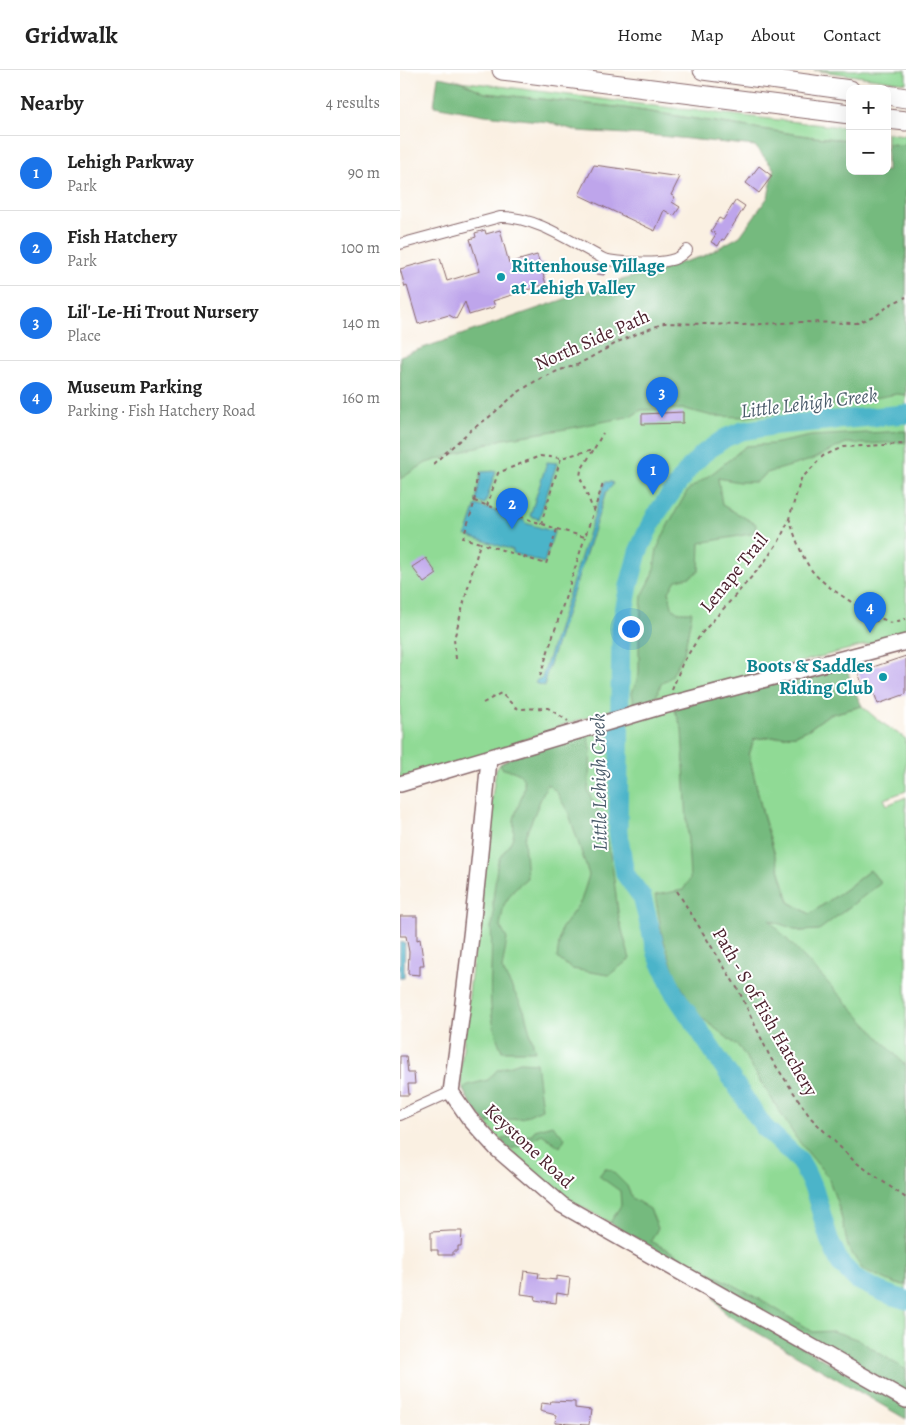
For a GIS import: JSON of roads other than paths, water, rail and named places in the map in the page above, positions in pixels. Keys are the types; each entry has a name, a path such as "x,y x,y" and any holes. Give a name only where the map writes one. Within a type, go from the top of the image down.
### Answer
{"highway":[{"path":"502,70 846,113"},
{"path":"703,70 846,89"},
{"path":"891,96 906,98"},
{"path":"891,119 906,121"}],"street":[{"path":"400,244 500,217 510,217 523,219 545,228 604,259 612,261 664,261 680,256 687,250"},
{"path":"400,784 663,706 906,642"},
{"path":"400,1115 451,1092 464,1006 489,758"},
{"name":"Keystone Road","path":"451,1092 474,1123 497,1149 562,1205 906,1400"}],"water":[{"path":"547,462 557,463 539,519 530,516"},
{"path":"496,471 485,504 476,501 481,472"},
{"path":"605,482 612,482 613,485 606,492 545,679 545,686 535,683 542,678"},
{"path":"476,505 524,520 525,523 554,532 544,563 513,553 513,550 466,535"},
{"path":"400,942 405,943 404,978 400,978"}],"waterway":[{"name":"Little Lehigh Creek","path":"906,414 778,425 742,431 725,438 704,453 690,467 657,513 638,552 621,626 618,832 625,874 642,897 657,954 674,993 764,1127 800,1161 814,1189 829,1239 840,1263 857,1280 887,1294 906,1300"}],"place":[{"name":"Rittenhouse Village at Lehigh Valley","path":"501,277"},
{"name":"Lil'-Le-Hi Trout Nursery","path":"662,418"},
{"name":"Lehigh Parkway","path":"653,495"},
{"name":"Fish Hatchery","path":"512,529"},
{"name":"Museum Parking","path":"870,633"},
{"name":"Boots & Saddles Riding Club","path":"883,677"}]}
